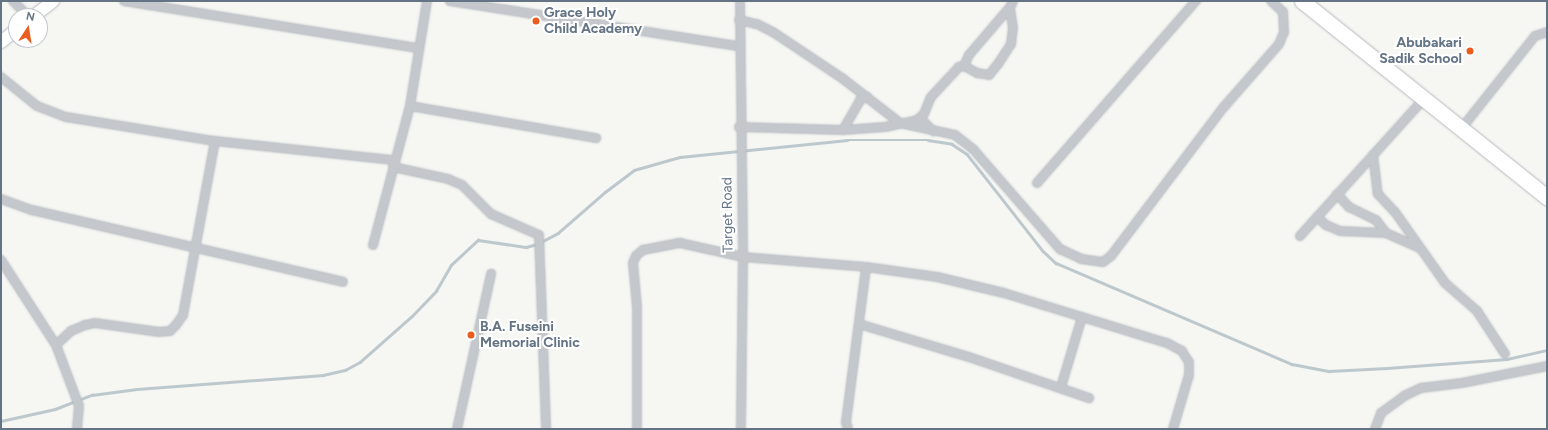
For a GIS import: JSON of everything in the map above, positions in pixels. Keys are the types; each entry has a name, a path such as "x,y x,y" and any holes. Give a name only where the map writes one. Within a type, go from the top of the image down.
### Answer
{"highway":[{"path":"1302,1 1547,197"}],"main road":[{"path":"44,8 53,1"}],"street":[{"path":"124,1 417,48"},
{"path":"373,245 410,106 417,48 427,1"},
{"path":"450,1 738,46"},
{"name":"Target Road","path":"740,1 738,46 743,257 741,429"},
{"path":"1037,183 1196,1"},
{"path":"739,20 757,24 773,32 867,97 900,123 934,132 955,135 974,149 1060,249 1080,259 1103,262 1110,256 1223,108 1279,44 1284,32 1283,12 1270,1"},
{"path":"917,120 924,114 931,97 959,67 964,66 977,73 989,75 1006,53 1013,36 1011,4"},
{"path":"964,66 969,55 1011,4"},
{"path":"1461,129 1535,36 1547,32"},
{"path":"1,77 37,106 50,113 215,141 394,163 448,179 462,185 491,214 539,235 546,429"},
{"path":"843,130 860,100 867,97"},
{"path":"1300,236 1424,99"},
{"path":"410,106 596,138"},
{"path":"739,130 843,130 885,128 900,123 917,120 924,122 934,132"},
{"path":"56,345 72,331 95,323 160,332 170,331 182,315 215,141"},
{"path":"1372,155 1378,194 1395,212 1445,283 1477,311 1505,354"},
{"path":"1337,194 1349,207 1376,220 1386,233"},
{"path":"1,199 32,210 195,246 343,282"},
{"path":"1317,218 1326,225 1340,231 1386,233 1420,248"},
{"path":"638,429 637,307 633,263 636,256 643,250 680,243 743,257 866,267 937,277 1004,294 1167,343 1182,351 1189,362 1189,375 1173,429"},
{"path":"1,260 56,345 79,406 77,429"},
{"path":"848,429 846,422 866,267"},
{"path":"457,429 491,274"},
{"path":"1061,387 1082,317"},
{"path":"859,324 1061,387 1089,398"},
{"path":"1375,429 1381,413 1404,396 1421,388 1462,383 1547,366"}],"waterway":[{"path":"541,242 558,233 605,192 634,170 680,157 847,140 928,140 952,144 967,154 1043,251 1056,263 1292,364 1329,371 1387,368 1507,359 1547,350"},
{"path":"1,421 55,409 92,395 137,389 323,375 345,370 360,362 412,316 436,291 451,265 478,240 526,247 537,244"}],"place":[{"name":"Grace Holy Child Academy","path":"536,21"},
{"name":"Abubakari Sadik School","path":"1470,51"},
{"name":"B.A. Fuseini Memorial Clinic","path":"471,335"}]}
